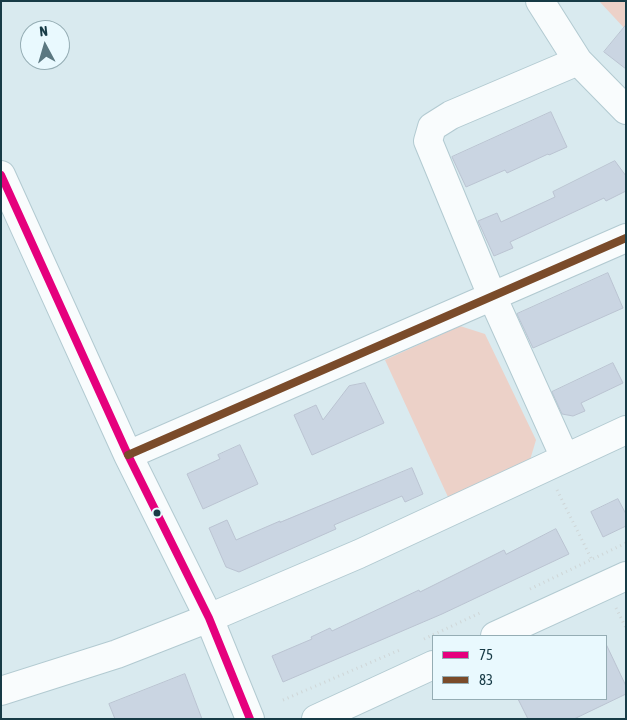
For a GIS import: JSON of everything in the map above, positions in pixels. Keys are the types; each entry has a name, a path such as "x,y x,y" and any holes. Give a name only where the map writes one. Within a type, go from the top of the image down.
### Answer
{"street":[{"path":"540,1 578,61 626,110"},
{"path":"556,463 492,296 428,141 432,127 451,115 578,61"},
{"path":"1,175 128,454 209,618 250,719"},
{"path":"128,454 626,238"},
{"path":"1,691 117,654 209,618 359,554 626,430"},
{"path":"497,635 615,581"},
{"path":"316,719 432,665"}],"path":[{"path":"556,463 592,560 615,581"},
{"path":"523,593 626,543"},
{"path":"433,635 488,609"},
{"path":"418,642 432,635"},
{"path":"283,700 409,646"}],"shaded area":[{"path":"599,1 626,1 626,30"},
{"path":"460,326 485,334 536,440 530,460 448,497 385,360"}],"building":[{"path":"626,25 626,69 604,52"},
{"path":"551,112 567,147 507,173 505,170 466,187 452,157"},
{"path":"615,161 626,176 626,191 606,201 604,198 510,242 513,248 494,256 478,221 497,213 501,222 555,197 553,192"},
{"path":"608,273 623,308 533,348 517,314"},
{"path":"613,363 623,383 581,403 585,411 573,416 562,414 552,392"},
{"path":"365,383 384,423 312,455 294,415 316,405 323,420 349,386"},
{"path":"240,445 258,484 203,509 187,474 220,459 218,455"},
{"path":"412,468 423,494 405,502 402,496 334,525 336,529 239,572 226,567 209,528 227,520 236,540"},
{"path":"618,499 626,514 626,526 603,537 591,512"},
{"path":"556,529 569,554 442,614 283,682 272,656 312,639 311,637 330,628 332,631 419,590 420,592 504,550 506,554"},
{"path":"607,646 626,686 626,694 574,719 528,719 518,700 607,700"},
{"path":"185,674 202,719 115,719 109,704"}],"transit line":[{"name":"75","path":"1,175 128,455 209,618 250,719"},
{"name":"83","path":"128,455 626,238"}]}
